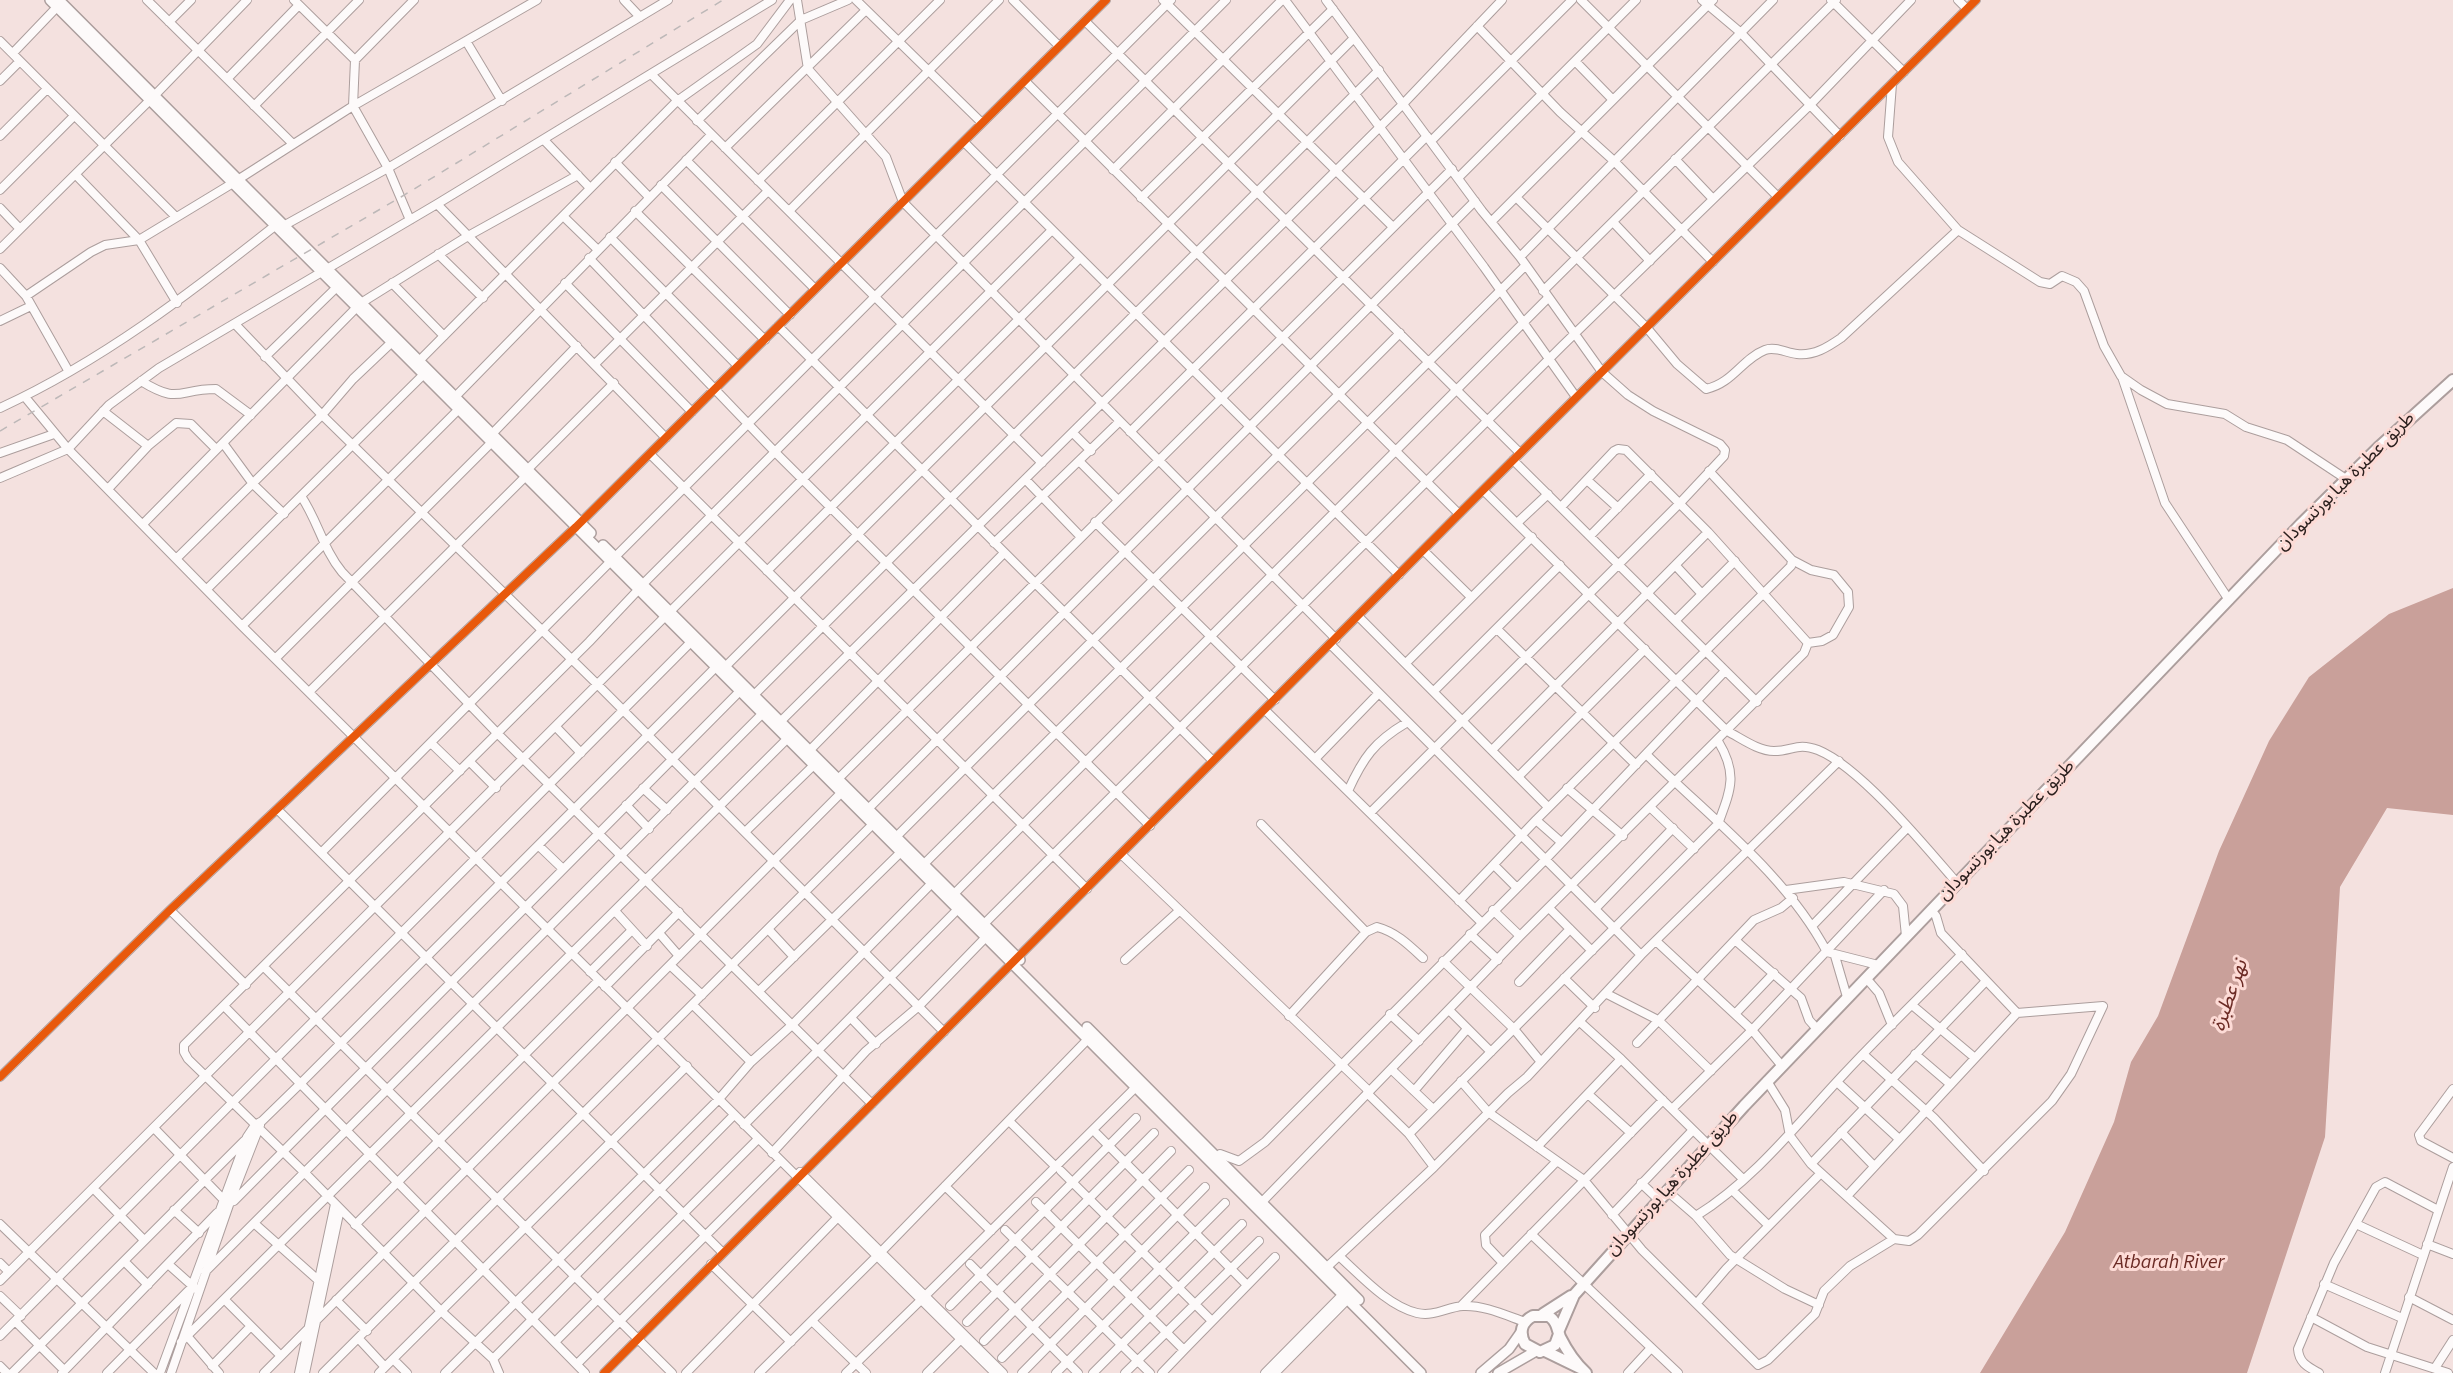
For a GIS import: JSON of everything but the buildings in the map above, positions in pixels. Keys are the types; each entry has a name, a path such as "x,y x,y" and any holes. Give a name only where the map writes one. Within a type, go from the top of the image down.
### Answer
{"highway":[{"name":"طريق عطبرة هيا بورتسودان","path":"1574,1295 1708,1144 1878,965 2346,479 2453,380"},
{"path":"1574,1295 1543,1314 1533,1316 1523,1327 1525,1344 1583,1371"},
{"path":"1540,1351 1555,1345 1574,1295"},
{"path":"1543,1314 1553,1320 1583,1371"}],"main road":[{"path":"50,0 61,3 152,98 281,225 391,343 458,410 492,438"},
{"path":"323,269 336,288 419,361 492,438 721,667 740,691 815,764 836,781"},
{"path":"668,614 692,641 754,695 810,750 902,852 987,936 1015,960 1214,1159 1422,1373"},
{"path":"845,790 869,808 984,924 1089,1038 1214,1159 1262,1202 1430,1373"},
{"path":"1481,1373 1509,1349 1523,1327"},
{"path":"1498,1373 1540,1351"}],"street":[{"path":"147,0 293,144"},
{"path":"169,22 191,0"},
{"path":"0,249 76,175 247,0"},
{"path":"254,106 360,0"},
{"path":"410,220 388,168 353,106 355,60 414,0"},
{"path":"26,296 91,252 105,246 139,240 353,106 537,0"},
{"path":"624,0 640,17"},
{"path":"0,408 25,397 69,372 177,303 281,225 388,168 668,0"},
{"path":"0,478 68,449 103,411 141,381 323,269 438,204 652,75 772,0"},
{"path":"419,361 676,100 757,44 790,0"},
{"path":"797,0 808,69 867,133 893,169 903,202 1074,373 1119,422 1304,605 1333,642 1406,723 1641,956"},
{"path":"697,121 801,21 848,0"},
{"path":"856,0 900,40 982,123"},
{"path":"758,181 940,0"},
{"path":"789,212 999,0"},
{"path":"1013,0 1059,46"},
{"path":"0,1077 170,910 650,454 1106,0"},
{"path":"499,1373 493,1359 355,1225 259,1125 232,1104 205,1077 184,1052 184,1046 498,734 712,515 1147,82 1226,0"},
{"path":"1113,170 1284,0 1309,30 1453,224 1550,357 1576,397"},
{"path":"1326,0 1475,201 1520,257 1602,372 1645,406 1724,447 1724,456 1680,503 1370,813"},
{"path":"781,721 1403,104 1502,0"},
{"path":"1130,432 1194,371 1404,159 1429,139 1572,0"},
{"path":"1581,0 1778,197"},
{"path":"1458,178 1636,0"},
{"path":"1520,257 1773,0"},
{"path":"984,924 1550,357 1809,106 1911,0"},
{"path":"1958,0 1966,9"},
{"path":"604,1373 1423,550 1976,0"},
{"path":"322,852 1119,54 1167,1 1393,227"},
{"path":"954,894 1525,323 1577,257 1834,1 1904,72"},
{"path":"226,79 296,2 355,60"},
{"path":"1491,222 1647,66 1707,2 1740,32 1840,136"},
{"path":"13,53 61,3"},
{"path":"1142,198 1251,87 1333,9"},
{"path":"725,148 866,10"},
{"path":"1085,21 1520,453"},
{"path":"1477,26 1542,94 1580,132 1614,161 1713,262"},
{"path":"12,1373 648,735 858,535 1354,38"},
{"path":"0,41 176,217"},
{"path":"466,41 502,101"},
{"path":"0,81 20,61"},
{"path":"1575,61 1613,100"},
{"path":"754,695 1379,70"},
{"path":"652,75 1042,463"},
{"path":"1025,81 1459,514"},
{"path":"1892,84 1888,126 1892,153 1958,230 2040,282 2050,284 2062,276 2076,282 2084,291 2104,346 2121,376 2165,503 2229,600"},
{"path":"0,136 47,88"},
{"path":"0,190 74,116"},
{"path":"455,397 634,211 711,135"},
{"path":"544,140 590,188"},
{"path":"964,142 1399,575"},
{"path":"1675,159 1713,199"},
{"path":"686,160 815,289"},
{"path":"615,162 649,197"},
{"path":"836,781 970,645 1452,169"},
{"path":"76,175 139,240 177,303"},
{"path":"144,523 358,305 468,236 578,175"},
{"path":"661,185 790,315"},
{"path":"595,364 768,191"},
{"path":"1516,197 1549,227 1647,328 1695,382 1706,389 1720,386 1765,350 1800,355 1822,351 1841,338 1958,230"},
{"path":"869,808 1475,201"},
{"path":"438,204 666,438"},
{"path":"0,208 20,229"},
{"path":"634,211 765,340"},
{"path":"563,216 597,249"},
{"path":"1613,222 1650,261"},
{"path":"0,1281 377,907 1052,230"},
{"path":"610,237 738,366"},
{"path":"438,254 483,298"},
{"path":"589,258 748,425 1150,826"},
{"path":"767,572 894,442 1080,258"},
{"path":"924,864 1122,670 1306,482 1525,266"},
{"path":"1,271 26,296 69,372"},
{"path":"392,283 444,336"},
{"path":"565,283 692,412"},
{"path":"265,357 336,288"},
{"path":"0,320 31,306"},
{"path":"235,324 286,380 423,512 541,632 572,659 944,1032"},
{"path":"778,326 1214,761"},
{"path":"896,837 1400,333"},
{"path":"177,558 322,415 354,379 391,343"},
{"path":"276,658 423,512 577,346"},
{"path":"207,589 423,375"},
{"path":"2121,376 2155,399 2179,407 2225,414 2246,427 2287,440 2346,479"},
{"path":"141,381 161,393 172,396 216,389 251,415"},
{"path":"310,691 614,383"},
{"path":"25,397 68,449 144,523 242,626 310,691 789,1170 800,1176 879,1254 984,1359 995,1373"},
{"path":"242,626 458,410"},
{"path":"103,411 148,446"},
{"path":"108,489 148,446 173,424 183,421 194,426 216,449"},
{"path":"994,543 1119,422"},
{"path":"1073,433 1091,451"},
{"path":"0,453 54,434"},
{"path":"223,443 253,484 284,514"},
{"path":"1561,507 1614,451 1621,448 1652,474 1708,532 1809,643"},
{"path":"650,454 1086,889"},
{"path":"1513,460 1757,702"},
{"path":"1080,462 1117,499"},
{"path":"1709,471 1792,560 1811,570 1834,575 1848,592 1849,607 1833,635 1822,641 1809,643"},
{"path":"1590,536 1652,474"},
{"path":"1026,480 1080,536"},
{"path":"1587,480 1618,508"},
{"path":"1484,490 1727,731 1762,748 1774,751 1802,745 1839,761 1908,827 1957,883"},
{"path":"1517,523 1548,494"},
{"path":"301,496 321,530 323,545 352,582 498,734 646,881 702,933 872,1104"},
{"path":"1095,522 1275,700"},
{"path":"1492,750 1620,624 1708,532"},
{"path":"1406,663 1532,537"},
{"path":"1423,550 1471,597"},
{"path":"810,750 1004,553"},
{"path":"1459,901 1548,807 1791,566 1792,560"},
{"path":"1676,620 1735,561"},
{"path":"1434,691 1560,565"},
{"path":"1676,566 1702,594"},
{"path":"1358,616 1548,807"},
{"path":"1497,629 1636,765"},
{"path":"0,1336 692,641"},
{"path":"1262,1202 1520,936 1623,837 1757,702 1804,653 1809,643"},
{"path":"1518,777 1646,649"},
{"path":"1214,1159 1222,1154 1234,1161 1244,1160 1265,1142 1342,1066 1480,922 1544,861 1725,671"},
{"path":"0,1296 39,1346 63,1372 199,1233 227,1201 282,1151 740,691"},
{"path":"1315,759 1378,694"},
{"path":"1265,710 1480,922"},
{"path":"107,1373 129,1348 194,1288 205,1272 306,1174 763,713"},
{"path":"1348,791 1363,759 1374,746 1406,723"},
{"path":"556,727 581,753"},
{"path":"185,1340 646,881 717,805 788,738"},
{"path":"1409,1134 1718,824 1731,787 1732,771 1718,741"},
{"path":"431,743 460,771"},
{"path":"1646,754 1793,898 1831,954 1848,997"},
{"path":"1327,1267 1434,1167 1541,1062 1595,1008 1641,956 1745,851 1839,761"},
{"path":"470,762 496,788"},
{"path":"746,832 815,764"},
{"path":"643,788 667,810"},
{"path":"1567,788 1623,837"},
{"path":"264,1373 845,790"},
{"path":"626,805 649,829"},
{"path":"1651,808 1694,849"},
{"path":"277,809 723,1253"},
{"path":"1536,820 1561,842"},
{"path":"323,1373 874,823"},
{"path":"1261,824 1366,932"},
{"path":"1813,925 1908,827"},
{"path":"1594,909 1673,828"},
{"path":"539,846 563,869"},
{"path":"759,992 902,852"},
{"path":"1121,855 1342,1066 1409,1134 1434,1167"},
{"path":"1494,865 1516,887"},
{"path":"446,1373 719,1099 751,1062 792,1025 933,882"},
{"path":"1786,890 1832,883 1853,884 1884,890 1901,900 1906,936"},
{"path":"1672,1109 1752,1030 1791,987 1831,954 1884,890"},
{"path":"1637,1043 1757,918 1781,908 1793,898"},
{"path":"744,1125 852,1019 959,908"},
{"path":"1549,909 1592,951"},
{"path":"170,910 246,985"},
{"path":"1493,910 1520,936"},
{"path":"1931,910 1936,916 1941,933 2017,1013"},
{"path":"615,911 647,945"},
{"path":"1125,960 1179,911"},
{"path":"605,987 679,912"},
{"path":"1289,1016 1366,932 1377,927 1388,930 1423,958"},
{"path":"768,929 794,957"},
{"path":"1519,982 1570,929"},
{"path":"590,972 632,930"},
{"path":"659,933 678,956"},
{"path":"1470,934 1498,960"},
{"path":"772,1153 876,1044 919,1006 987,936"},
{"path":"1735,940 1791,987 1801,998 1809,1020 1817,1029"},
{"path":"1656,941 1752,1030 1782,1066"},
{"path":"1831,954 1878,965"},
{"path":"1696,1216 1732,1190 1790,1136 1863,1054 1962,954"},
{"path":"1443,961 1514,1029 1541,1062"},
{"path":"670,964 702,995"},
{"path":"264,967 672,1373"},
{"path":"1735,1014 1774,974"},
{"path":"1564,978 1595,1008"},
{"path":"1866,978 1879,993 1892,1025"},
{"path":"355,1225 599,980"},
{"path":"1811,1164 1986,981"},
{"path":"1607,994 1658,1020 1711,1071"},
{"path":"693,1005 751,1062"},
{"path":"1912,1005 1941,1027 1975,1058"},
{"path":"224,1006 585,1373"},
{"path":"1767,1081 1785,1110 1790,1136 1811,1164 1848,1195 1894,1239 1909,1241 1984,1171 2052,1101 2071,1074 2103,1006 2017,1013 1898,1138 1848,1195"},
{"path":"1449,1010 1491,1052"},
{"path":"1390,1014 1419,1041"},
{"path":"852,1019 876,1044"},
{"path":"1580,1022 1743,1179"},
{"path":"1414,1091 1467,1029"},
{"path":"759,1373 879,1254 1089,1038"},
{"path":"1863,1054 1924,1112 1934,1118 1984,1171"},
{"path":"1915,1054 1950,1084"},
{"path":"1537,1147 1621,1059"},
{"path":"359,1339 382,1370 687,1066"},
{"path":"1391,1069 1433,1109"},
{"path":"1461,1081 1488,1112 1584,1180 1628,1233 1758,1365 1768,1360 1815,1314 1824,1291 1850,1266 1894,1239"},
{"path":"1837,1082 1898,1138"},
{"path":"846,1373 1058,1169 1137,1086"},
{"path":"2453,1089 2419,1135 2421,1141 2453,1158"},
{"path":"1588,1094 1631,1133"},
{"path":"1461,1306 1663,1100"},
{"path":"493,1359 734,1115"},
{"path":"950,1306 1136,1118"},
{"path":"1008,1121 1211,1320"},
{"path":"227,1201 259,1125"},
{"path":"154,1128 227,1201"},
{"path":"1612,1215 1692,1131"},
{"path":"1841,1132 1874,1165"},
{"path":"967,1322 1154,1133"},
{"path":"1097,1134 1247,1285"},
{"path":"205,1272 247,1137"},
{"path":"555,1342 758,1139"},
{"path":"984,1341 1171,1151"},
{"path":"577,1364 780,1161"},
{"path":"1503,1263 1486,1245 1485,1234 1557,1161"},
{"path":"2385,1373 2453,1167"},
{"path":"1002,1358 1189,1170"},
{"path":"1697,1303 1768,1225 1821,1173"},
{"path":"800,1176 837,1218 879,1254"},
{"path":"2319,1373 2305,1365 2298,1353 2324,1284 2376,1187 2385,1182 2438,1210"},
{"path":"1641,1183 1658,1199"},
{"path":"945,1186 991,1231"},
{"path":"1022,1373 1205,1187"},
{"path":"93,1188 144,1240"},
{"path":"1666,1190 1696,1216 1736,1259 1806,1301 1819,1305"},
{"path":"1732,1190 1768,1225"},
{"path":"1036,1202 1184,1350"},
{"path":"1056,1373 1225,1203"},
{"path":"299,1373 318,1280 337,1206"},
{"path":"305,1373 337,1206"},
{"path":"174,1210 199,1233"},
{"path":"160,1373 194,1288 220,1210"},
{"path":"686,1373 837,1218"},
{"path":"0,1224 154,1373"},
{"path":"255,1224 318,1280"},
{"path":"1093,1373 1242,1224"},
{"path":"2356,1224 2423,1255"},
{"path":"1005,1230 1150,1373"},
{"path":"1531,1234 1678,1373"},
{"path":"1125,1373 1259,1241"},
{"path":"2427,1244 2453,1254"},
{"path":"1339,1256 1370,1284 1408,1310 1427,1314 1461,1306 1483,1307 1523,1327"},
{"path":"1162,1373 1211,1320 1275,1257"},
{"path":"124,1261 148,1285"},
{"path":"0,1263 9,1272"},
{"path":"168,1264 194,1288"},
{"path":"711,1264 791,1342"},
{"path":"970,1264 1078,1373"},
{"path":"2324,1284 2402,1318"},
{"path":"171,1373 185,1340 194,1288"},
{"path":"1265,1373 1346,1296"},
{"path":"1275,1373 1346,1296"},
{"path":"2409,1297 2453,1320"},
{"path":"923,1298 961,1339 1003,1373"},
{"path":"225,1300 281,1356"},
{"path":"336,1300 367,1330"},
{"path":"2311,1317 2347,1333 2358,1343 2448,1373"},
{"path":"812,1321 866,1373"},
{"path":"212,1366 251,1326"},
{"path":"927,1373 961,1339"},
{"path":"185,1340 219,1373"},
{"path":"2435,1368 2453,1340"},
{"path":"1628,1373 1651,1348"},
{"path":"393,1359 407,1373"},
{"path":"0,1366 7,1373"}],"water":[{"name":"Atbarah River","path":"2453,588 2453,815 2387,808 2340,887 2325,1137 2247,1373 1980,1373 2065,1232 2114,1122 2131,1062 2158,1016 2219,851 2269,741 2309,677 2389,614"}],"railway":[{"path":"0,431 401,197 723,0"}],"cycle path":[{"path":"0,1077 170,910 576,527 1106,0"},
{"path":"604,1373 1459,514 1976,0"}],"water label":[{"name":"نهر عطبرة","path":"2231,996"}]}
